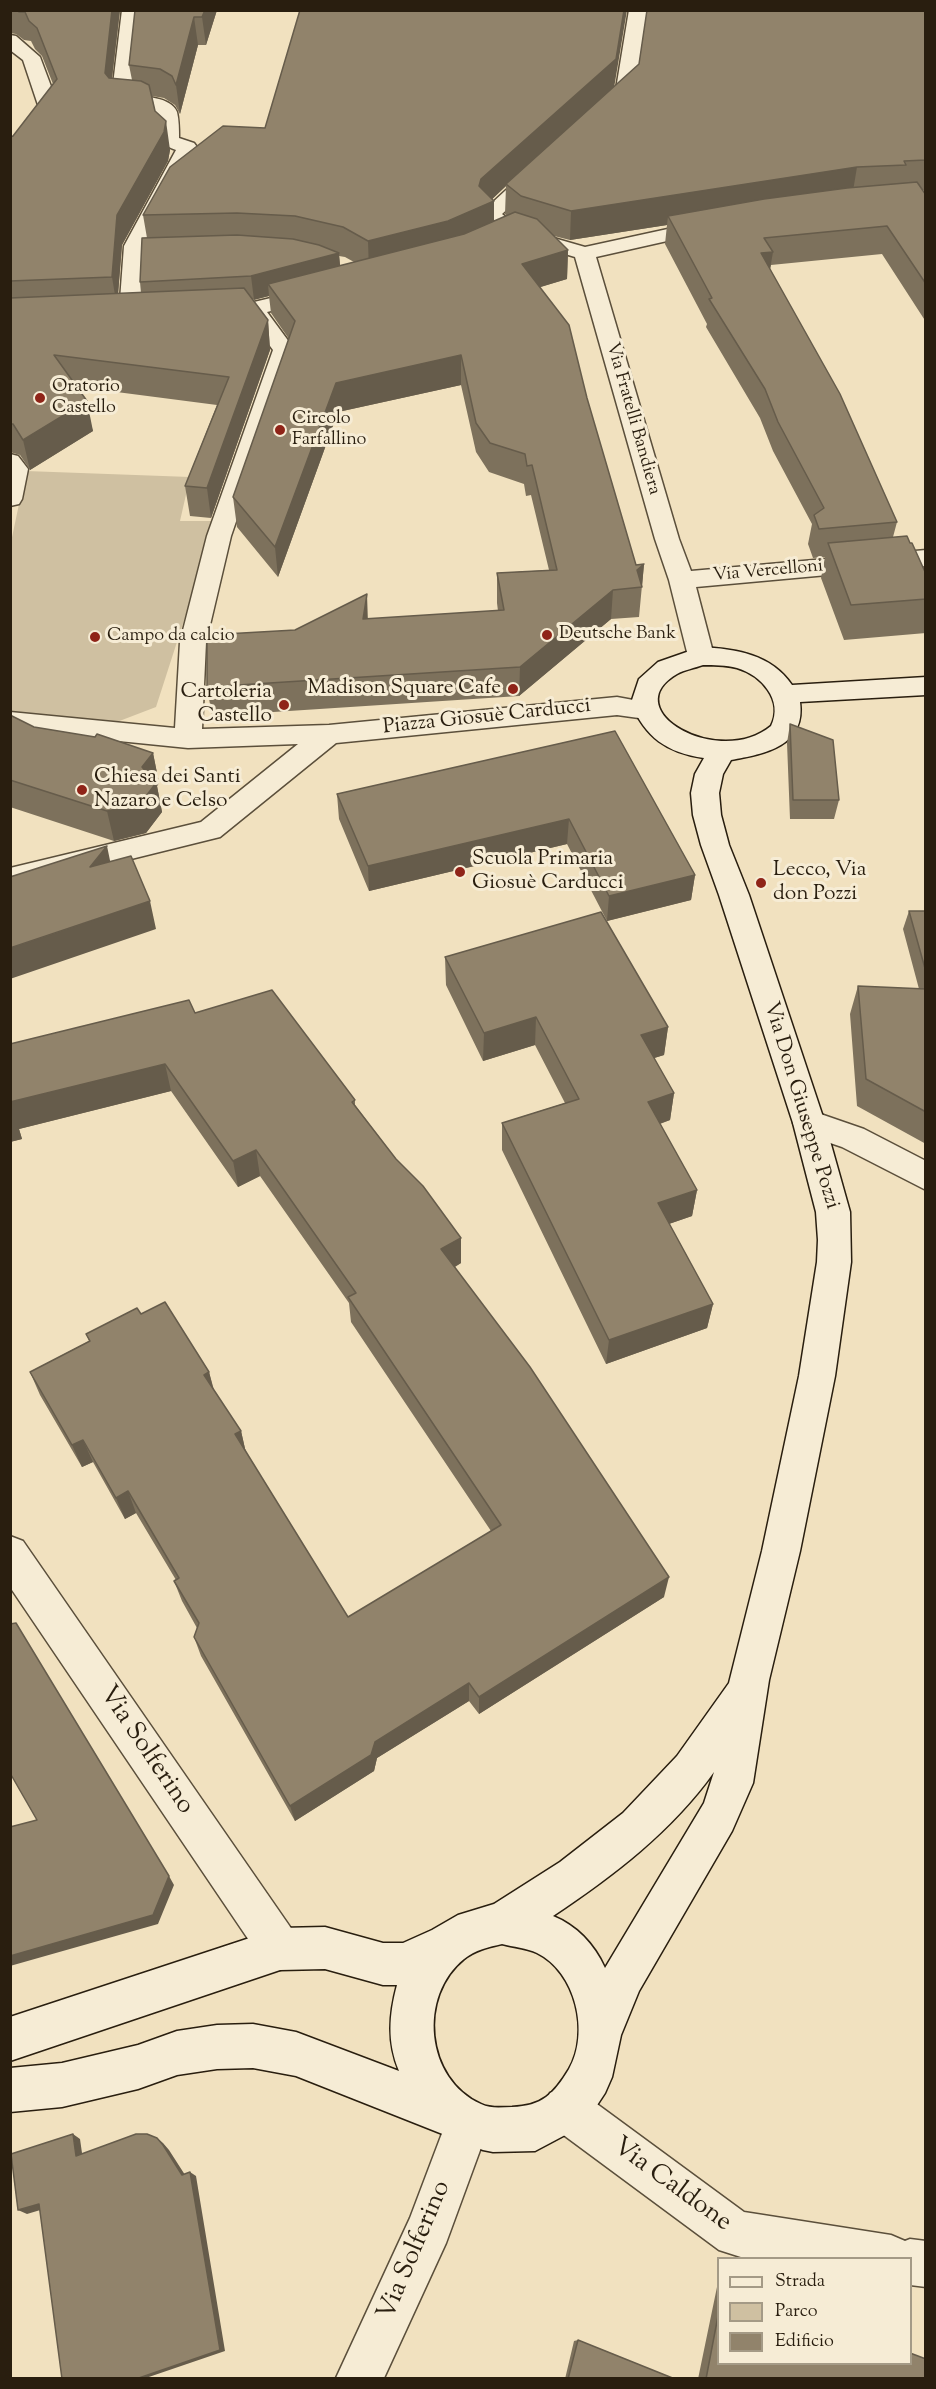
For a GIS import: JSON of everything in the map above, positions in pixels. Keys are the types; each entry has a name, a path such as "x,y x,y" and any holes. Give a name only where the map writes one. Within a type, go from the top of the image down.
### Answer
{"street":[{"path":"130,314 134,246 187,147 170,141 167,112 161,106 121,101 131,10"},
{"path":"593,120 625,91 638,10"},
{"path":"10,40 31,57 48,105 44,116 10,160"},
{"path":"553,158 490,214 512,231 584,253 730,223"},
{"path":"486,243 512,231"},
{"path":"134,254 155,253"},
{"name":"Via Fratelli Bandiera","path":"584,253 667,539 682,580 701,656"},
{"path":"198,311 254,309 332,289"},
{"path":"188,739 194,642 219,536 284,350 254,309"},
{"path":"106,315 153,313"},
{"path":"10,461 16,469 10,499"},
{"name":"Via Vercelloni","path":"682,580 926,558"},
{"path":"701,656 743,661 762,669 777,680 786,694 789,708 786,722 777,735 762,745 742,751 720,753 681,744 659,729 646,710 645,695 651,681 664,669 681,661 701,656"},
{"path":"786,694 926,686"},
{"name":"Piazza Giosuè Carducci","path":"10,721 188,739 329,734 617,706 646,710"},
{"path":"10,879 210,830 329,734"},
{"name":"Via Don Giuseppe Pozzi","path":"10,2090 62,2085 138,2067 177,2053 217,2047 253,2046 296,2054 498,2131 520,2131 542,2125 566,2109 578,2098 594,2072 602,2029 623,1977 718,1817 733,1783 749,1680 781,1551 817,1376 834,1262 833,1212 809,1123 734,895 715,846 707,815 705,792 720,753"},
{"path":"809,1123 853,1138 926,1177"},
{"name":"Via Solferino","path":"10,1554 280,1949"},
{"name":"Via Don Giuseppe Pozzi","path":"10,2038 280,1949 325,1948 383,1964 403,1964 444,1947 471,1930 502,1923 574,1879 633,1832 686,1779 701,1760 719,1735 749,1680"},
{"name":"Via Don Giuseppe Pozzi","path":"502,1923 533,1927 548,1934 574,1955 590,1980 600,2010 602,2029"},
{"name":"Via Don Giuseppe Pozzi","path":"444,1947 433,1959 417,1989 412,2007 412,2042 416,2060 432,2092 462,2119"},
{"name":"Via Caldone","path":"566,2109 735,2234 879,2257"},
{"name":"Via Solferino","path":"360,2379 430,2227 462,2119"}],"green space":[{"name":"Campo da calcio","path":"26,471 190,477 180,521 216,521 156,707 109,725 11,716 11,542"}],"building":[{"path":"17,10 112,10 105,73 109,78 141,81 149,85 155,111 166,121 164,132 117,215 112,277 10,281 10,137 57,79 37,28 29,21 25,12"},
{"path":"135,10 205,10 202,17 194,17 176,85 172,76 160,69 129,65"},
{"path":"300,10 624,10 616,59 481,179 479,186 494,201 448,221 368,241 343,227 295,216 237,213 143,215 170,167 223,126 265,128"},
{"path":"647,10 926,10 926,160 904,161 906,165 857,167 571,211 521,196 506,184 639,64"},
{"path":"917,182 926,195 926,284 887,226 764,238 773,252 761,253 840,394 897,522 819,529 814,515 824,508 778,422 765,389 709,299 712,298 668,216 764,199"},
{"path":"515,212 537,219 568,250 522,264 569,325 587,398 636,565 644,564 637,570 642,587 613,590 520,667 207,687 207,635 295,630 367,594 363,619 504,610 497,573 557,570 532,465 527,466 525,454 490,443 476,423 461,355 336,383 275,547 233,497 295,321 268,284 464,234"},
{"path":"237,235 293,239 319,245 339,253 251,276 140,282 142,238"},
{"path":"244,288 268,320 207,488 185,486 229,377 54,355 87,401 23,440 13,424 10,424 10,298"},
{"path":"907,536 926,574 926,599 851,605 828,543"},
{"path":"10,715 34,727 95,737 97,734 153,753 142,767 156,783 140,804 107,811 10,780"},
{"path":"790,724 833,740 839,800 793,800"},
{"path":"615,731 695,875 609,896 569,819 368,866 337,794"},
{"path":"107,846 90,867 131,856 150,901 10,948 10,877"},
{"path":"909,911 926,911 926,972"},
{"path":"601,912 668,1027 641,1035 674,1093 648,1102 697,1190 658,1203 713,1304 609,1340 502,1123 579,1099 536,1017 484,1033 445,957"},
{"path":"858,986 926,989 926,1112 866,1079"},
{"path":"272,990 355,1100 352,1102 396,1159 423,1186 461,1238 441,1249 530,1367 669,1577 479,1697 469,1683 375,1742 371,1755 290,1806 194,1637 199,1623 174,1581 179,1578 128,1491 116,1498 83,1440 72,1445 30,1372 90,1341 86,1334 137,1308 141,1314 165,1302 209,1372 204,1375 241,1431 235,1434 348,1617 501,1525 348,1297 356,1293 256,1150 233,1161 165,1064 10,1102 10,1044 189,1000 195,1013"},
{"path":"16,1623 169,1876 153,1915 10,1956 10,1827 37,1820 10,1773 10,1624"},
{"path":"73,2134 76,2156 136,2134 147,2134 157,2138 163,2145 182,2175 190,2172 220,2350 136,2379 62,2379 39,2204 18,2210 11,2154"},
{"path":"717,2321 717,2365 912,2365 912,2354 926,2359 926,2379 706,2379"},
{"path":"578,2340 675,2379 568,2379"}],"place":[{"name":"Oratorio Castello","path":"40,398"},
{"name":"Circolo Farfallino","path":"280,430"},
{"name":"Deutsche Bank","path":"547,635"},
{"name":"Campo da calcio","path":"95,637"},
{"name":"Madison Square Cafe","path":"513,689"},
{"name":"Cartoleria Castello","path":"284,705"},
{"name":"Chiesa dei Santi Nazaro e Celso","path":"82,790"},
{"name":"Scuola Primaria Giosuè Carducci","path":"460,872"},
{"name":"Lecco, Via don Pozzi","path":"761,883"}]}
